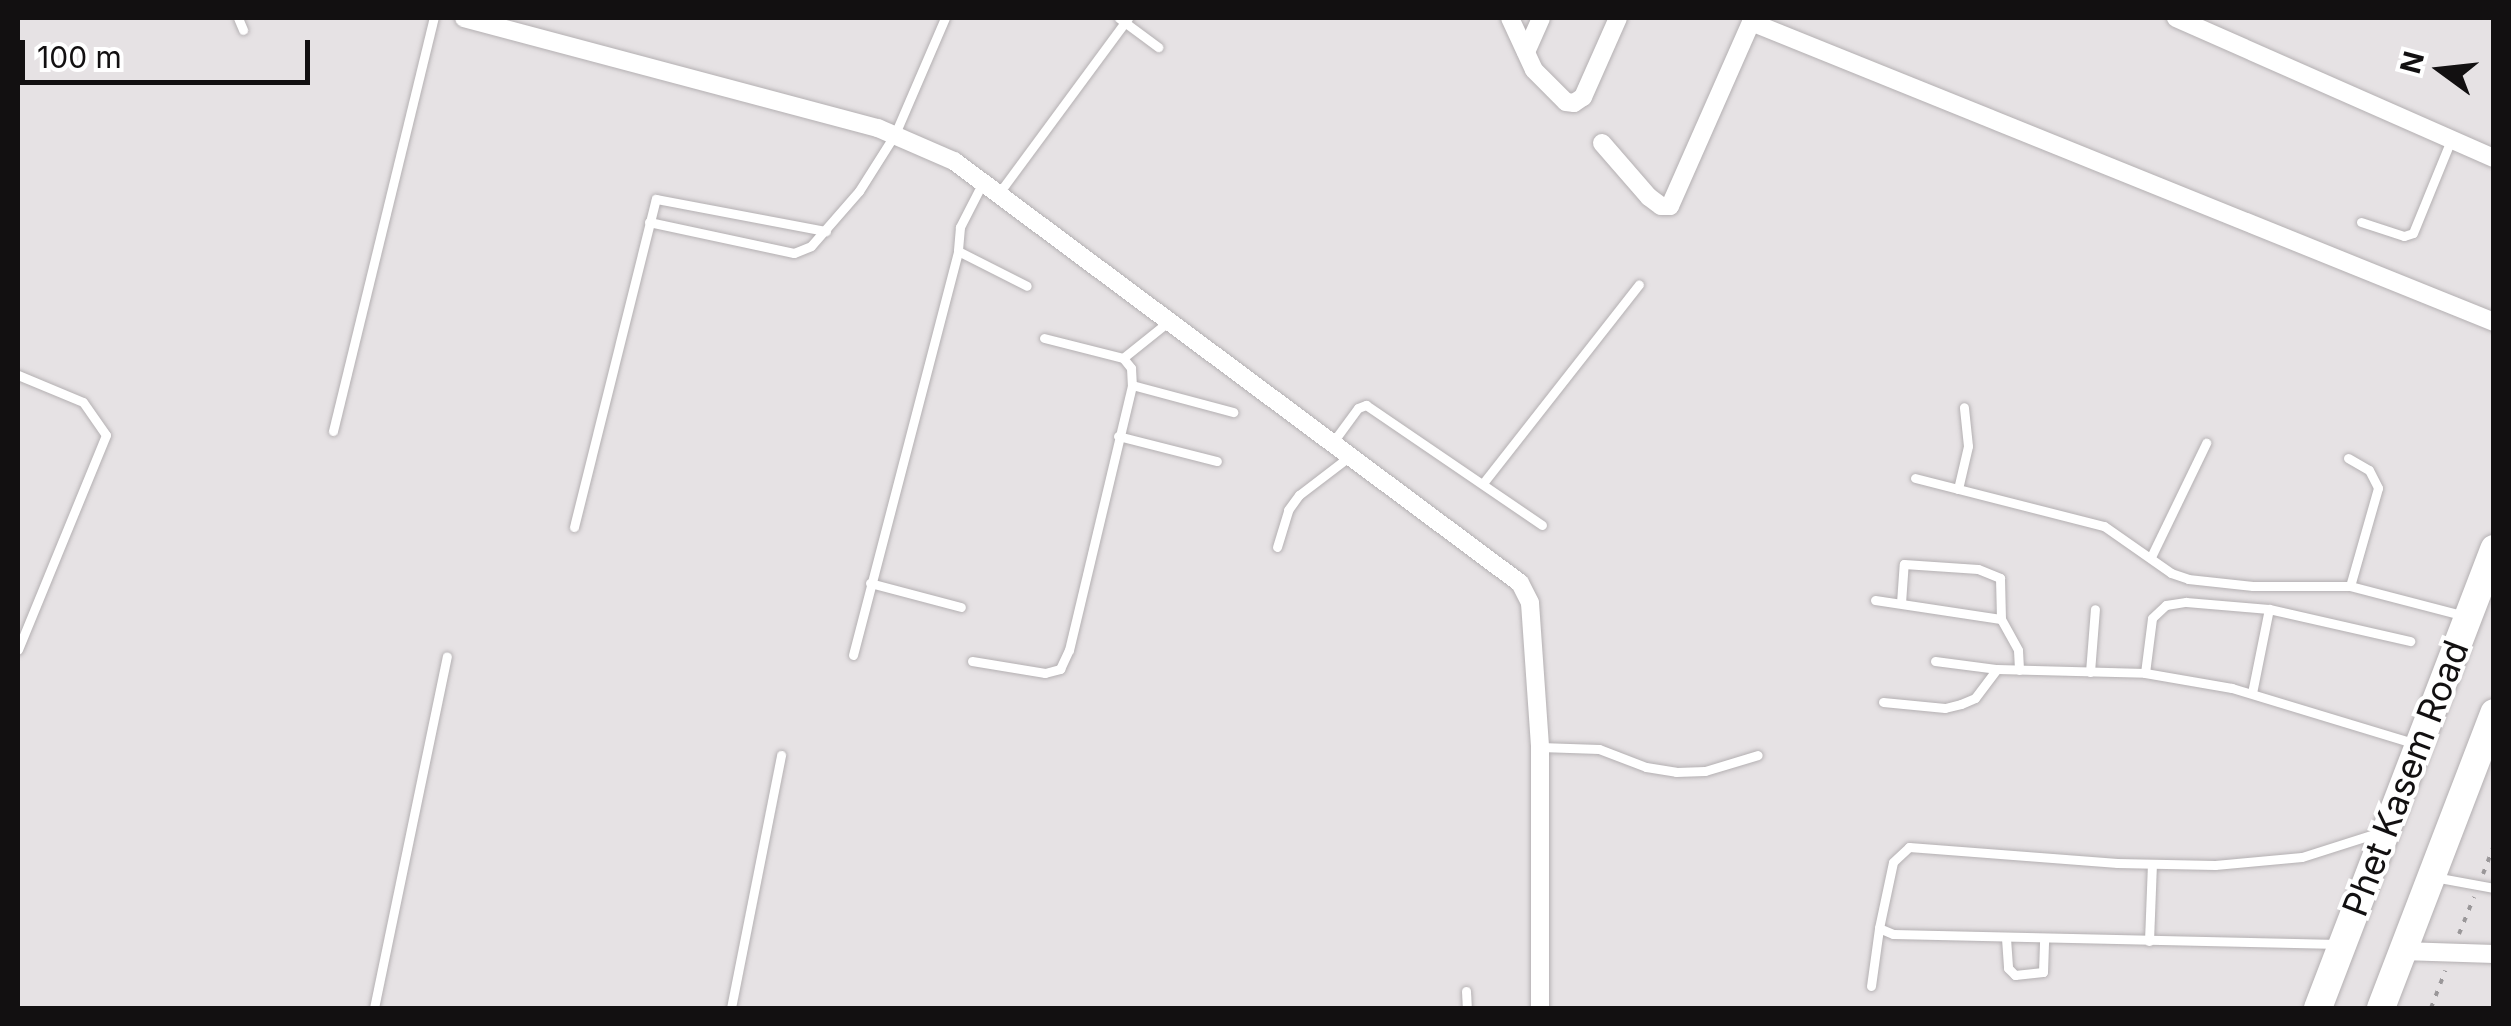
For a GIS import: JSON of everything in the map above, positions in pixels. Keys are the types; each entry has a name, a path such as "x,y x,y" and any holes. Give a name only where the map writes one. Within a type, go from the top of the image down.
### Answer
{"main road":[{"name":"Phet Kasem Road","path":"2318,1008 2494,548"},
{"name":"Phet Kasem Road","path":"2381,1008 2491,724"}],"street":[{"path":"464,18 895,134 954,160 1520,583 1530,603 1540,747 1540,1008"},
{"path":"1510,18 1534,70 1566,102 1574,103 1583,97 1618,18"},
{"path":"1526,52 1541,18"},
{"path":"2176,18 2494,158"},
{"path":"1602,143 1650,197 1661,206 1670,206 1752,20 2494,322"},
{"path":"2402,951 2494,954"}],"lane":[{"path":"238,18 243,30"},
{"path":"333,431 434,18"},
{"path":"648,222 794,253 811,246 826,232 895,134 945,18"},
{"path":"999,194 1124,19 1158,46"},
{"path":"2361,222 2404,236 2414,233 2451,140"},
{"path":"853,655 958,252 960,227 983,181"},
{"path":"574,528 654,202 661,198 826,232"},
{"path":"958,252 1027,286"},
{"path":"1484,482 1639,284"},
{"path":"1123,358 1171,320"},
{"path":"972,660 1045,673 1060,669 1069,650 1132,386 1131,368 1123,358 1044,338"},
{"path":"18,376 83,402 106,435 18,650"},
{"path":"1132,386 1233,412"},
{"path":"1333,442 1366,405 1542,524"},
{"path":"1958,489 1968,446 1964,407"},
{"path":"1118,436 1217,461"},
{"path":"2152,556 2206,442"},
{"path":"1277,547 1288,510 1299,495 1350,456"},
{"path":"2348,458 2369,470 2378,488 2350,586"},
{"path":"1915,478 2104,526 2152,556 2171,573 2188,579 2254,586 2350,586 2467,617"},
{"path":"1901,603 1904,564 1978,569 2000,578 2001,619 2018,650 2019,670"},
{"path":"870,583 961,607"},
{"path":"1875,600 2001,619"},
{"path":"2145,673 2152,618 2166,605 2186,602 2270,609 2410,641"},
{"path":"2090,672 2095,608"},
{"path":"2252,693 2270,609"},
{"path":"374,1008 447,656"},
{"path":"1935,660 1997,670 2145,673 2252,693 2418,744"},
{"path":"1882,702 1944,708 1962,704 1975,698 1997,670"},
{"path":"1540,747 1599,749 1646,767 1676,772 1705,771 1758,754"},
{"path":"732,1008 782,755"},
{"path":"1871,986 1878,928 1893,862 1909,847 2152,864 2280,860 2385,830"},
{"path":"2149,942 2152,864"},
{"path":"2431,876 2494,888"},
{"path":"1878,928 1893,934 2006,938 2342,944"},
{"path":"2006,938 2008,968 2014,975 2043,972 2044,938"},
{"path":"1466,992 1467,1008"}],"path":[{"path":"2431,1008 2494,846"}]}
